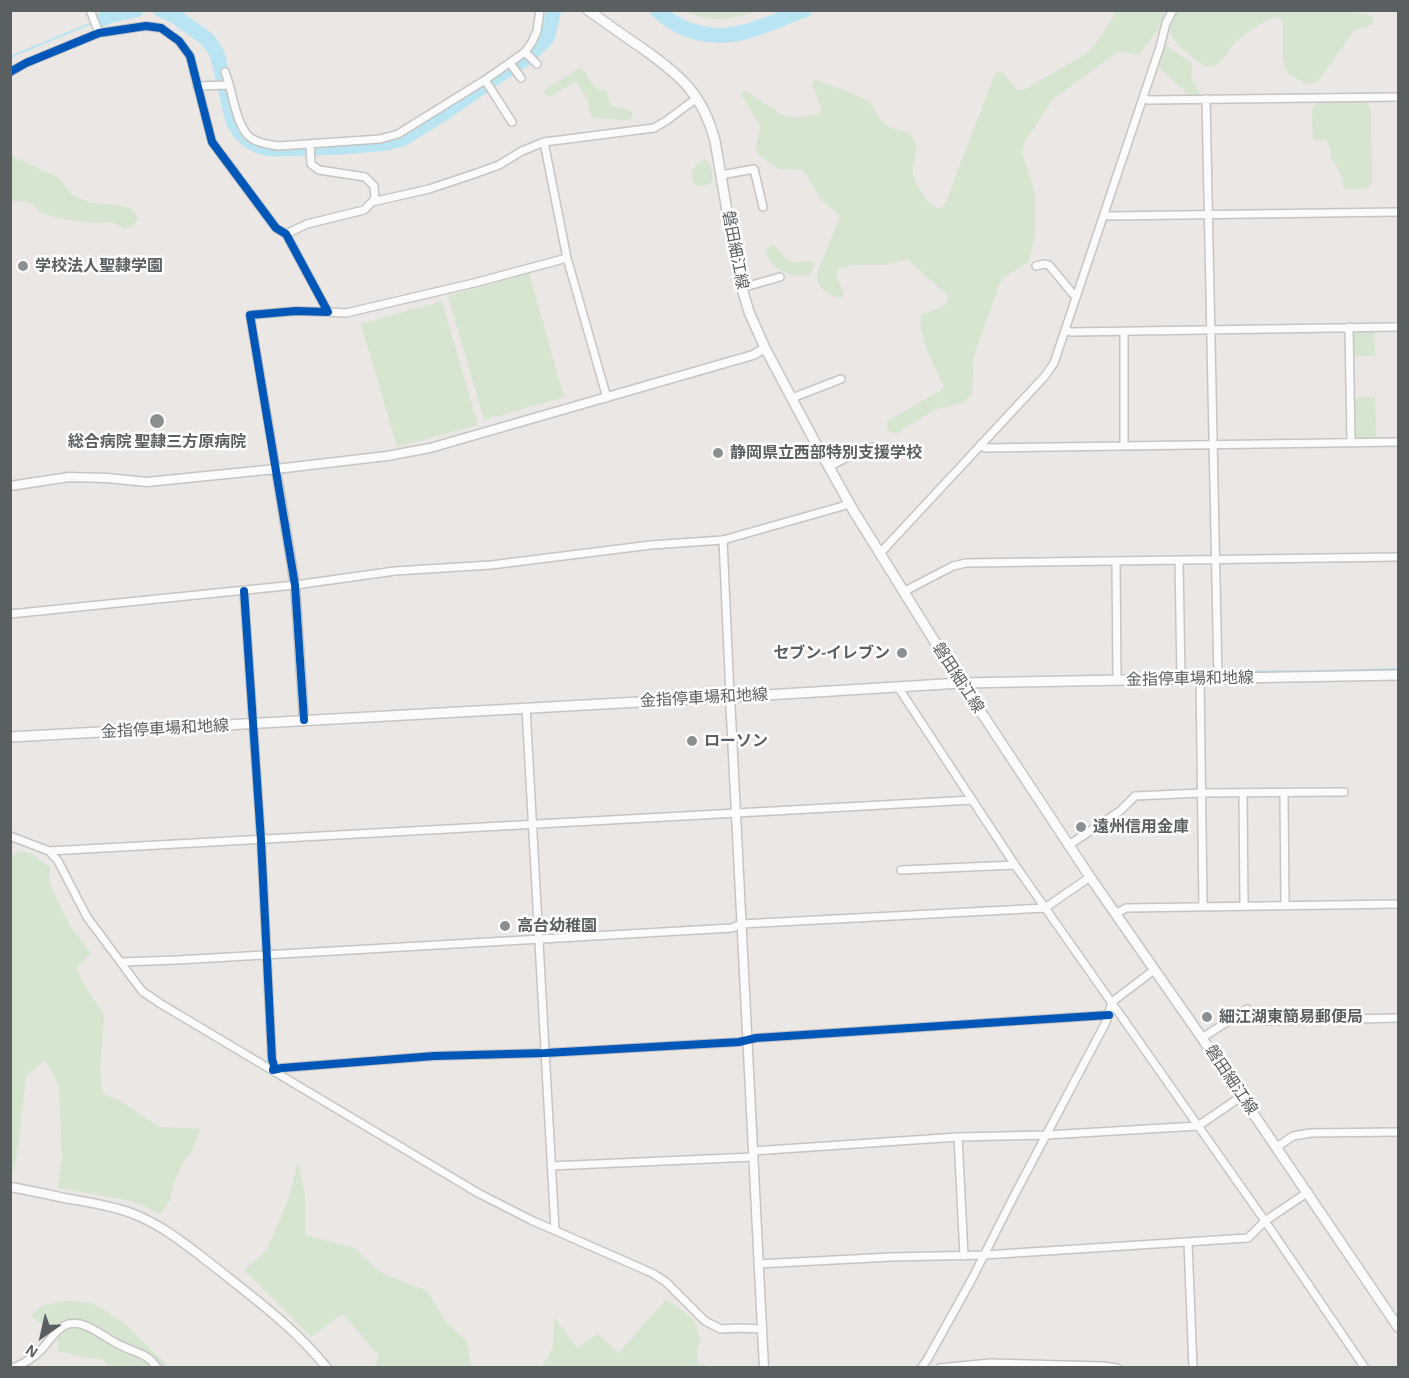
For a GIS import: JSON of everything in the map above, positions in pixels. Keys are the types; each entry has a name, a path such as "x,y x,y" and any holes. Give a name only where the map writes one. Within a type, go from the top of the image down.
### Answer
{"main road":[{"name":"磐田細江線","path":"588,10 672,70 687,85 705,111 712,131 721,175 741,288 754,325 849,503 903,592 1090,878 1203,1038 1398,1327"},
{"name":"金指停車場和地線","path":"10,737 961,682 1398,675"}],"street":[{"path":"225,72 240,123 249,137 262,144 310,145 380,139 398,134 486,80 525,52 537,31 540,10"},
{"path":"878,552 884,549 1050,370 1058,355 1166,23 1173,10"},
{"path":"90,11 99,33"},
{"path":"10,72 26,63 99,33 146,26 161,28 178,41 190,56 212,142 276,228 286,234 328,312"},
{"path":"525,52 537,64"},
{"path":"510,63 521,78"},
{"path":"486,80 512,122"},
{"path":"197,86 229,85"},
{"path":"1143,98 1148,100 1398,97"},
{"path":"372,202 429,189 499,165 522,151 544,142 654,128 697,98"},
{"path":"1206,99 1218,678"},
{"path":"544,142 567,258 607,398"},
{"path":"286,234 307,224 364,210 375,198 374,186 365,177 319,170 311,164 310,145"},
{"path":"721,175 754,169 763,207"},
{"path":"1104,214 1110,216 1398,212"},
{"path":"304,720 295,585 250,315 296,311 346,313 474,283 567,258"},
{"path":"1036,266 1047,264 1073,294 1077,295"},
{"path":"741,288 780,277"},
{"path":"1349,327 1351,442"},
{"path":"1066,330 1071,332 1398,327"},
{"path":"1124,331 1124,446"},
{"path":"10,486 69,477 147,482 387,456 430,448 607,398 753,355 765,348"},
{"path":"792,398 841,379"},
{"path":"981,444 985,448 1398,442"},
{"path":"829,467 862,449 873,447"},
{"path":"10,614 244,591 395,571 491,565 651,545 723,540 849,503"},
{"path":"723,540 764,1368"},
{"path":"903,592 953,566 962,564 1398,557"},
{"path":"1179,560 1181,679"},
{"path":"1116,561 1117,680"},
{"path":"244,591 261,840 273,1070"},
{"path":"1200,678 1203,907"},
{"path":"898,687 1015,865 1265,1221 1365,1368"},
{"path":"526,708 555,1230"},
{"path":"1284,792 1285,905"},
{"path":"1069,845 1120,811 1135,796 1344,792"},
{"path":"1243,793 1245,906"},
{"path":"10,836 50,851 972,800"},
{"path":"50,851 87,917 142,991 160,1004 478,1193 531,1220 652,1273 666,1282 705,1321 721,1329 762,1329"},
{"path":"901,870 1015,865"},
{"path":"121,962 1045,908 1090,878"},
{"path":"1115,914 1126,908 1398,904"},
{"path":"921,1368 1047,1135 1108,1015 1112,1002 1154,970"},
{"path":"1203,1038 1247,1009 1262,1021 1398,1018"},
{"path":"273,1070 434,1056 545,1053 739,1042 748,1039 1108,1015"},
{"path":"551,1166 753,1154 958,1137 1047,1135 1198,1126 1242,1096"},
{"path":"1277,1147 1293,1136 1311,1133 1398,1132"},
{"path":"958,1137 964,1256"},
{"path":"10,1187 107,1206 154,1223 254,1298 286,1325 327,1368"},
{"path":"758,1264 984,1255 1248,1238 1265,1221 1308,1192"},
{"path":"1188,1242 1193,1368"},
{"path":"14,1368 41,1351 63,1325 72,1324 84,1325 122,1346 146,1355 157,1368"},
{"path":"940,1368 990,1363 1117,1368"}],"green space":[{"path":"1180,10 1344,11 1369,15 1374,20 1373,24 1352,33 1320,79 1310,84 1293,76 1285,67 1281,19 1277,17 1254,28 1233,45 1220,62 1208,67 1184,51 1171,34 1170,22"},
{"path":"684,11 757,11 739,16 711,19"},
{"path":"1116,11 1166,11 1156,33 1141,52 1137,55 1120,51 1116,53 1053,99 1024,143 1022,152 1035,200 1033,245 1028,262 1003,278 999,285 974,356 972,393 961,403 934,410 897,433 891,433 886,427 889,420 943,389 924,342 921,315 945,304 947,296 907,259 885,265 851,265 838,269 836,274 844,297 837,298 822,288 818,282 817,273 839,215 821,200 803,170 778,169 759,155 756,149 760,126 741,94 744,91 747,92 781,114 797,118 818,114 822,110 812,84 815,80 866,100 883,123 908,133 914,139 916,143 913,170 915,181 929,203 941,208 946,202 996,73 1004,74 1017,90 1024,90 1084,55 1098,40"},
{"path":"1166,45 1191,63 1193,67 1191,78 1200,92 1198,96 1190,96 1158,67"},
{"path":"578,69 585,72 595,87 606,91 611,105 631,112 633,115 631,119 593,118 588,101 576,81 551,96 545,94 544,91 547,88"},
{"path":"1360,100 1367,104 1371,111 1372,181 1368,187 1353,190 1343,187 1342,176 1331,158 1329,143 1313,138 1312,109 1316,102 1320,101"},
{"path":"10,155 59,178 72,195 88,202 128,207 134,211 138,220 125,228 109,222 70,220 44,214 29,203 11,200"},
{"path":"705,160 711,167 712,182 708,185 697,186 693,182 692,169"},
{"path":"774,245 792,262 813,261 811,274 797,276 777,268 765,251"},
{"path":"529,273 564,397 484,420 448,296"},
{"path":"442,301 478,425 397,447 361,324"},
{"path":"1374,330 1375,356 1352,356 1352,332"},
{"path":"1375,397 1376,438 1355,439 1353,437 1353,398"},
{"path":"19,851 31,853 50,867 50,885 70,926 91,954 76,968 104,1015 100,1071 103,1094 119,1100 159,1127 200,1129 192,1151 178,1173 169,1202 161,1214 131,1201 58,1188 62,1158 59,1085 45,1060 26,1076 17,1155 11,1177 10,853 15,855"},
{"path":"298,1161 305,1196 305,1235 354,1248 382,1273 427,1291 446,1322 467,1341 471,1367 375,1367 379,1356 343,1314 311,1337 244,1270 267,1250 289,1197"},
{"path":"665,1300 693,1319 701,1340 697,1351 698,1363 712,1367 542,1367 553,1348 554,1317 577,1348 597,1334 619,1353"},
{"path":"65,1301 93,1303 124,1323 169,1367 111,1367 101,1359 57,1351 58,1336 31,1316 41,1306"}],"waterway":[{"path":"97,20 103,19 99,10"},
{"path":"103,19 136,10"},
{"path":"161,10 175,16 208,40 217,53 233,121 239,132 249,141 261,147 274,149 343,147 387,143 402,139 528,57 547,38 554,10"},
{"path":"657,10 686,29 709,35 732,35 752,30 805,10"},
{"path":"10,58 92,23"},
{"path":"1315,671 1398,669"},
{"path":"1221,672 1311,671"},
{"path":"1184,673 1201,672"},
{"path":"1127,674 1147,673"}],"cycle path":[{"path":"10,72 26,63 99,33 146,26 161,28 179,41 190,56 212,142 276,228 286,234 328,312 296,311 250,315 295,585 304,720"},
{"path":"244,591 261,840 273,1070 434,1056 545,1053 739,1042 756,1038 1109,1015"}],"place":[{"name":"学校法人聖隷学園","path":"23,266"},
{"name":"総合病院 聖隷三方原病院","path":"157,421"},
{"name":"静岡県立西部特別支援学校","path":"718,453"},
{"name":"セブン-イレブン","path":"902,653"},
{"name":"ローソン","path":"692,741"},
{"name":"遠州信用金庫","path":"1081,827"},
{"name":"高台幼稚園","path":"505,926"},
{"name":"細江湖東簡易郵便局","path":"1207,1017"}]}
